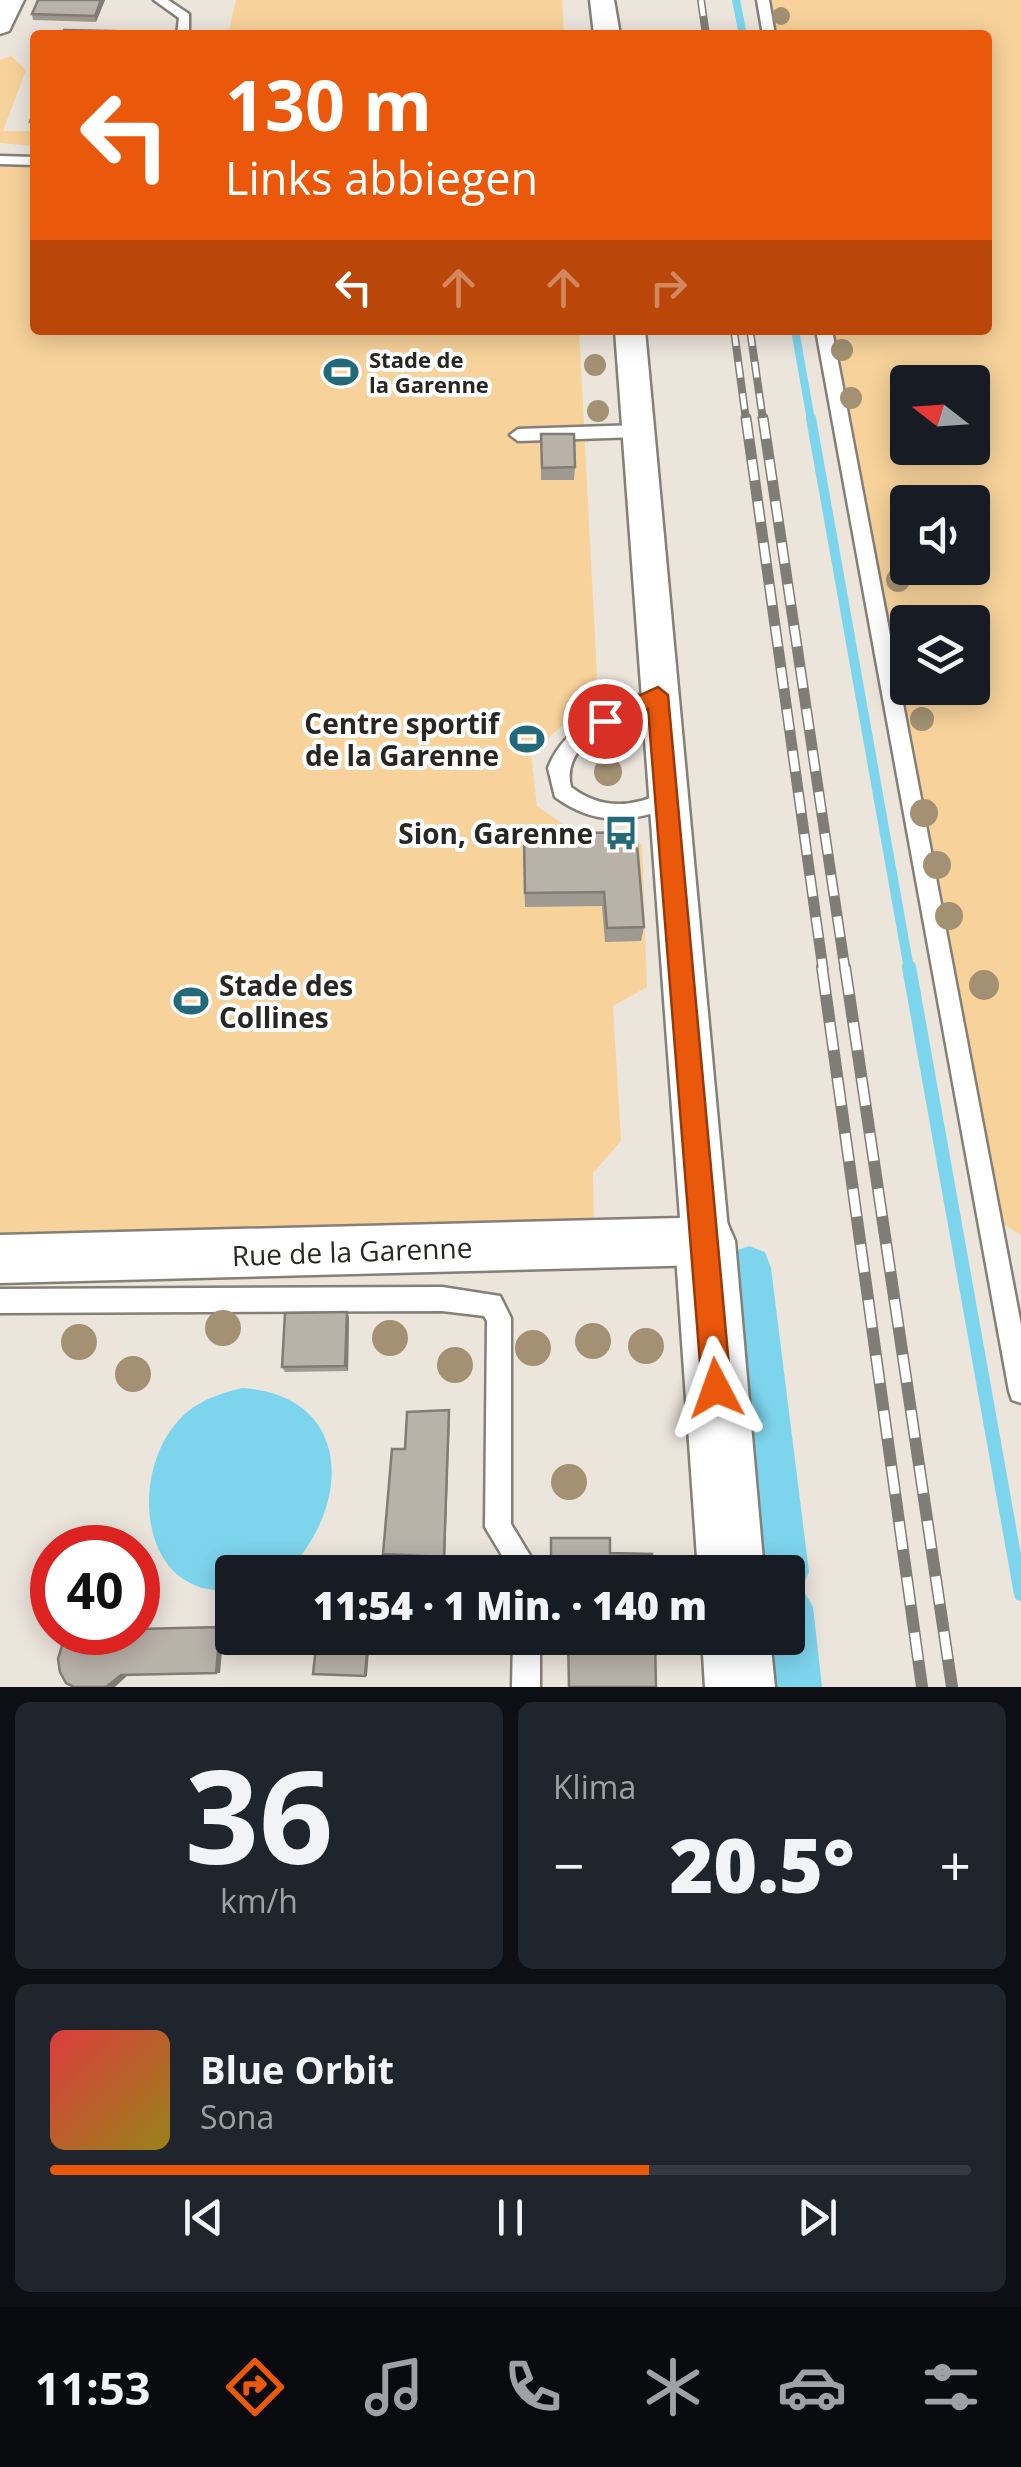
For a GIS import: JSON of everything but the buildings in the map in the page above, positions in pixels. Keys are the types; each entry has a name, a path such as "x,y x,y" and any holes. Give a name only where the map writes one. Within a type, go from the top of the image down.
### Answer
{"street":[{"path":"0,26 12,0"},
{"path":"602,0 606,30"},
{"path":"630,335 665,800 730,1555"},
{"name":"Rue de la Garenne","path":"0,1259 705,1241"},
{"path":"737,1655 740,1687"}],"lane":[{"path":"160,0 185,17 184,30"},
{"path":"762,0 768,30"},
{"path":"0,160 30,161"},
{"path":"825,335 1021,1392"},
{"path":"518,435 638,431"},
{"path":"658,695 570,745 558,767 562,791 582,808 642,812 665,800"},
{"path":"0,1302 442,1299 491,1304 498,1318 498,1527 516,1555"},
{"path":"526,1655 526,1687"}],"shaded area":[{"path":"236,0 562,0 564,30 229,30"},
{"path":"769,0 1021,0 1021,1235 1002,1223 901,705 990,705 990,605 890,605 890,647 831,335 992,335 992,30 774,30"},
{"path":"11,56 26,70 3,131 30,131 30,146 0,143 0,60"},
{"name":"Centre sportif de la Garenne","path":"0,166 30,166 30,335 579,335 597,676 590,700 531,754 537,806 575,833 642,844 647,987 613,1006 621,1141 593,1173 594,1228 0,1242"}],"water":[{"path":"242,1388 279,1395 305,1411 323,1432 331,1459 331,1488 323,1517 300,1555 215,1555 215,1588 200,1587 176,1573 160,1551 160,1525 151,1525 149,1494 155,1463 167,1436 186,1413 220,1394"}],"waterway":[{"path":"736,0 742,30"},
{"path":"796,335 811,420"},
{"path":"811,418 909,969"},
{"path":"909,967 1021,1594"},
{"path":"749,1268 782,1555"},
{"path":"793,1655 796,1687"}],"railway":[{"path":"701,0 705,30"},
{"path":"735,335 746,420"},
{"path":"751,335 763,420"},
{"path":"746,418 823,969"},
{"path":"763,418 845,969"},
{"path":"822,967 922,1687"},
{"path":"845,967 952,1687"}],"place":[{"name":"Stade de la Garenne","path":"341,372"},
{"name":"Centre sportif de la Garenne","path":"527,739"},
{"name":"Sion, Garenne","path":"621,833"},
{"name":"Stade des Collines","path":"191,1001"}],"route":[{"path":"605,721 658,695 716,1388"}]}
